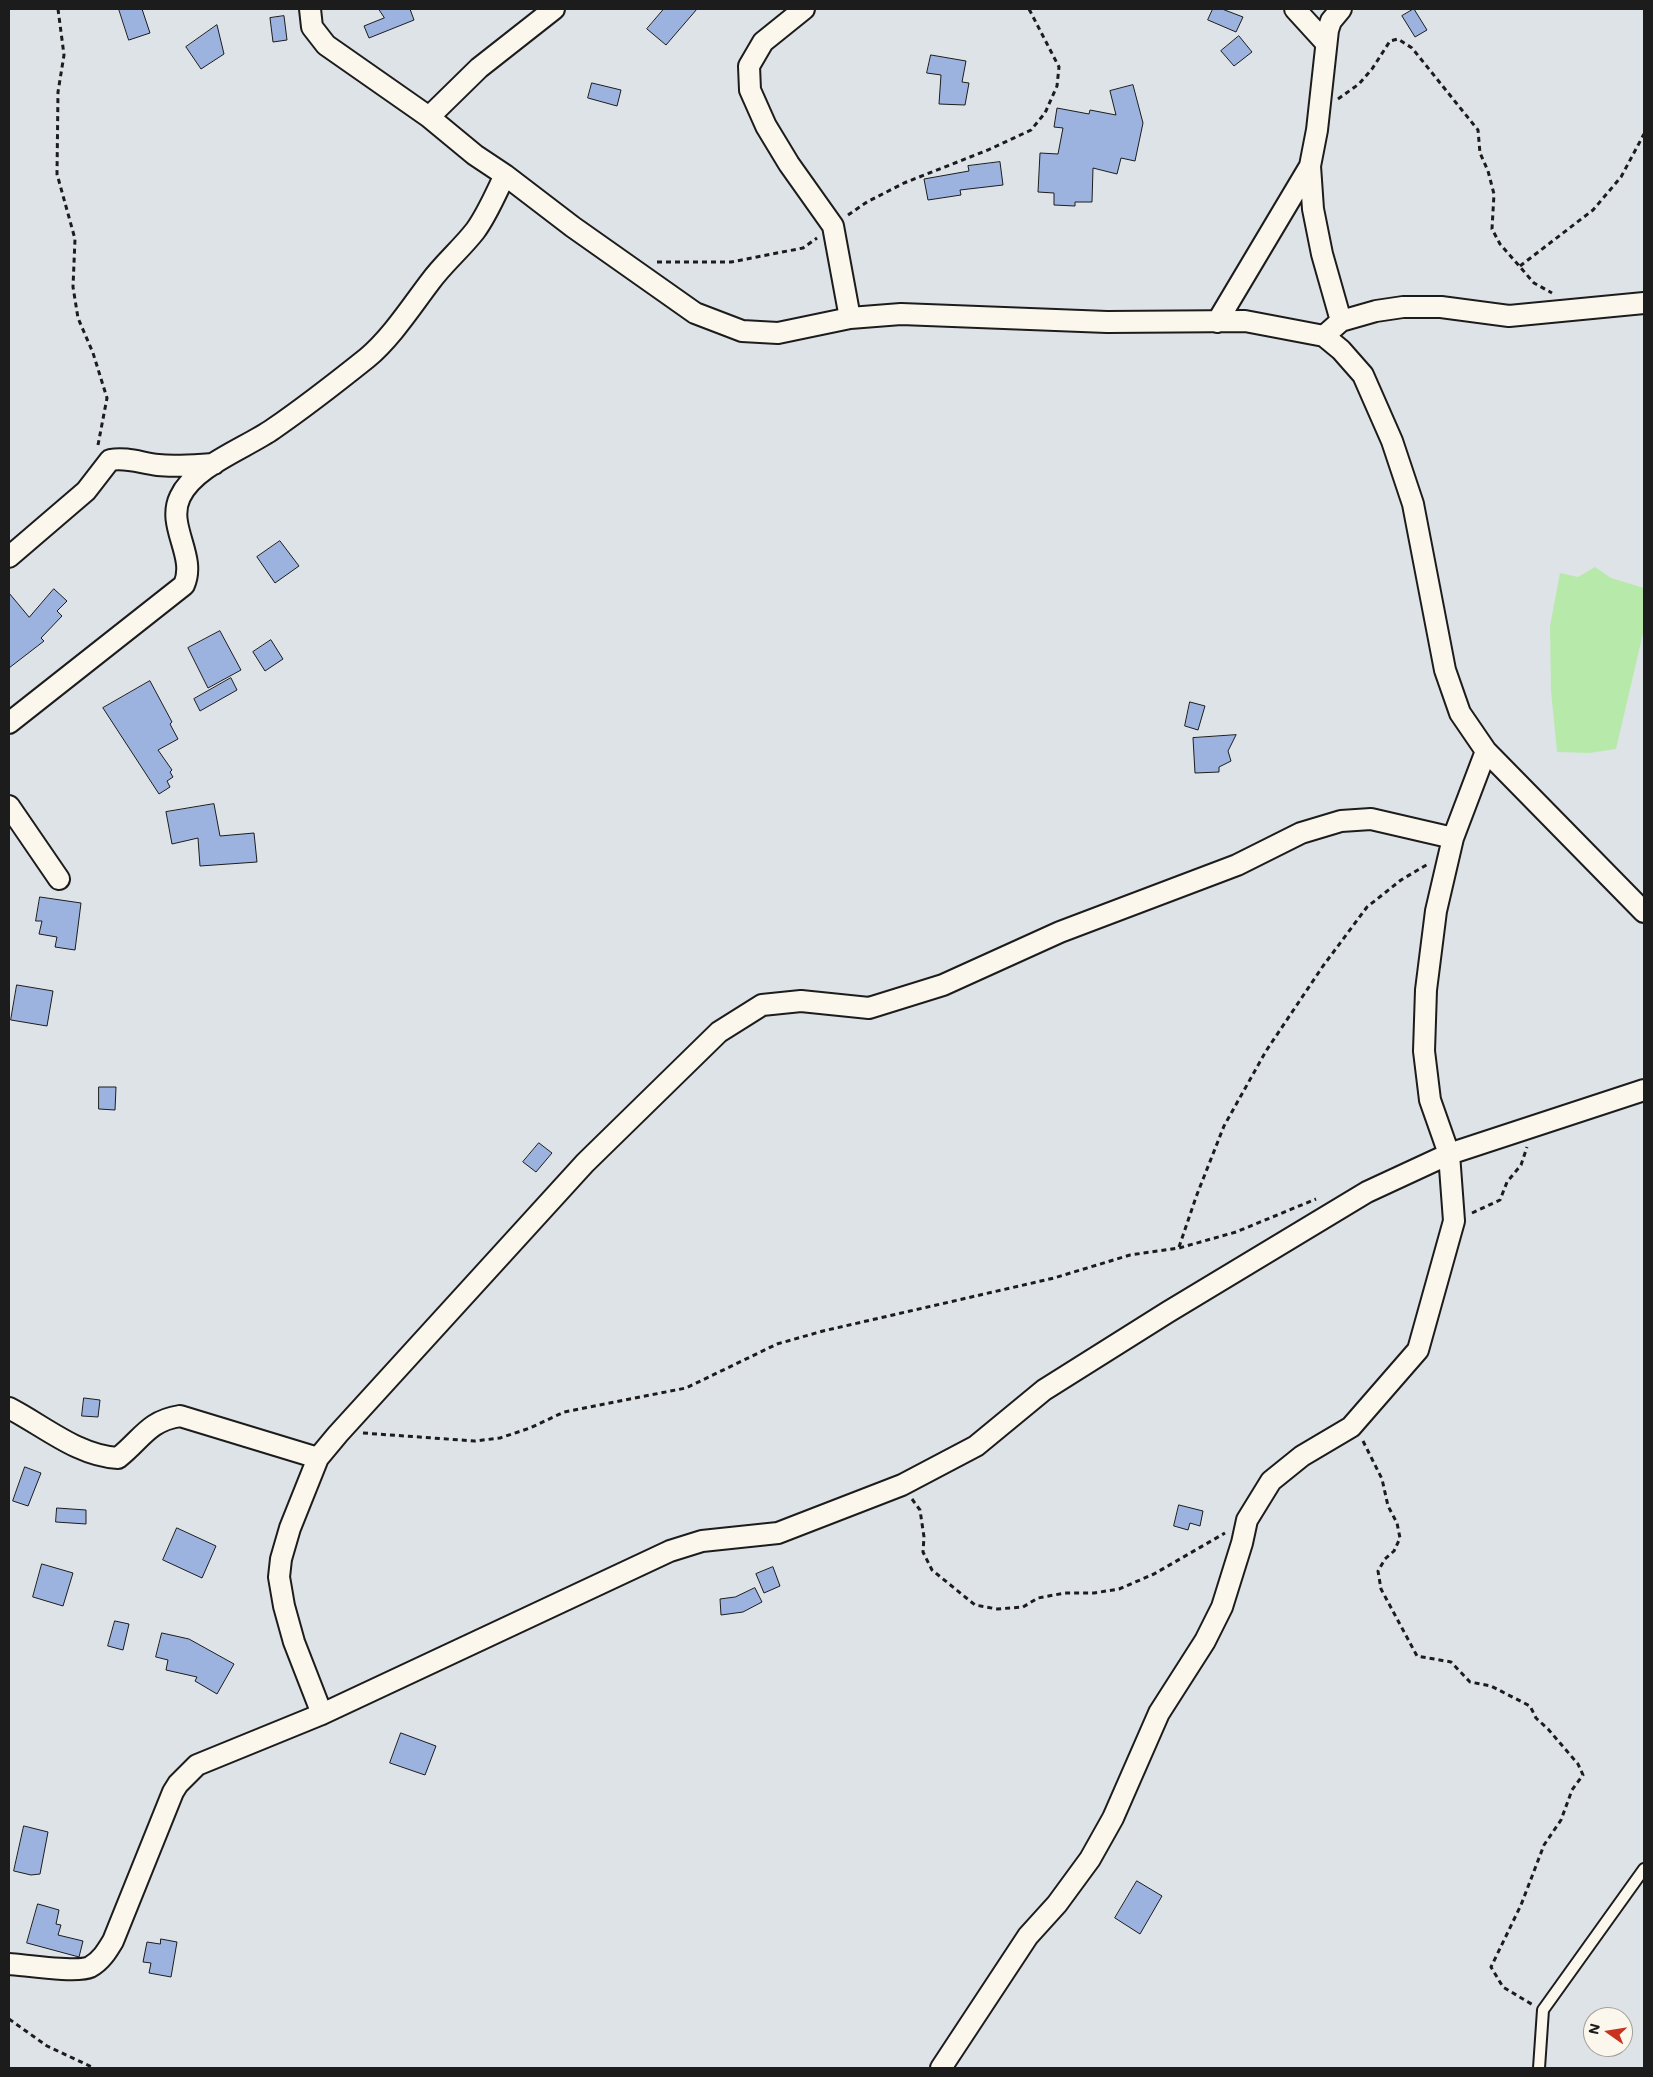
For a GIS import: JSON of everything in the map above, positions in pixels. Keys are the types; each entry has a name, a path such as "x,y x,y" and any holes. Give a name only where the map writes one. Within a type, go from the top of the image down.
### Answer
{"street":[{"path":"310,9 312,27 326,45 429,117 475,155 695,313 742,331 778,333 850,318 901,314 1107,322 1245,321 1324,336 1342,350 1363,375 1392,441 1413,504 1445,670 1460,713 1486,751 1644,912"},
{"path":"429,117 479,68 554,9"},
{"path":"804,9 762,42 749,66 750,90 766,126 789,164 834,226 850,318"},
{"path":"1295,9 1326,43"},
{"path":"1341,9 1331,21 1326,43 1319,112 1310,166 1313,209 1341,321"},
{"path":"1217,322 1310,166"},
{"path":"9,722 184,585 188,575 188,567 177,524 177,509 180,497 193,478 274,429 369,356 401,321 435,276 476,230 505,175"},
{"path":"1324,336 1341,321 1376,311 1403,307 1441,306 1509,316 1644,303"},
{"path":"9,557 86,491 110,460 134,460 156,465 175,466 214,464"},
{"path":"941,2068 1028,1936 1057,1904 1085,1866 1113,1818 1159,1713 1205,1641 1222,1607 1242,1543 1247,1520 1271,1481 1302,1456 1351,1427 1418,1350 1454,1221 1449,1154 1430,1100 1424,1051 1426,990 1436,911 1451,845 1486,751"},
{"path":"9,806 59,879"},
{"path":"322,1714 294,1642 284,1606 279,1577 280,1558 318,1458 585,1163 719,1032 762,1006 801,1001 869,1008 943,985 1060,932 1237,865 1301,833 1340,820 1371,819 1451,845"},
{"path":"9,1964 70,1969 89,1968 106,1954 178,1784 198,1765 322,1714 670,1551 702,1541 778,1534 902,1485 976,1446 1044,1390 1367,1192 1449,1154 1644,1090"},
{"path":"9,1408 80,1449 101,1457 118,1458 148,1429 165,1418 180,1416 318,1458"}],"lane":[{"path":"1539,2068 1543,2010 1644,1869"}],"path":[{"path":"58,9 64,55 58,92 57,174 76,239 74,287 78,318 93,353 107,398 97,449"},
{"path":"624,263 731,262 803,248 867,202 904,183 988,150 1031,130 1045,113 1057,86 1059,66 1030,9"},
{"path":"1319,112 1359,84 1372,69 1390,40 1398,40 1408,44 1478,130 1480,153 1488,171 1494,194 1492,229 1500,244 1534,283 1581,310"},
{"path":"1520,266 1594,210 1622,178 1644,134"},
{"path":"1179,1248 1196,1197 1224,1126 1266,1051 1323,966 1367,907 1401,880 1451,845"},
{"path":"1454,1221 1500,1200 1508,1182 1522,1165 1527,1146 1540,1123"},
{"path":"338,1434 377,1433 475,1441 500,1438 530,1428 564,1412 686,1388 776,1344 824,1330 1054,1278 1130,1255 1179,1248 1236,1232 1316,1199 1352,1202"},
{"path":"1351,1427 1363,1439 1382,1479 1388,1506 1397,1523 1400,1538 1394,1551 1385,1558 1378,1570 1381,1589 1417,1656 1451,1662 1470,1682 1491,1686 1530,1706 1536,1718 1548,1728 1578,1764 1583,1775 1572,1790 1561,1820 1544,1845 1521,1904 1491,1967 1503,1987 1543,2010"},
{"path":"902,1485 920,1510 924,1537 923,1552 932,1570 975,1605 997,1609 1023,1607 1038,1598 1065,1592 1094,1593 1119,1588 1154,1574 1247,1520"},
{"path":"9,2019 47,2046 94,2068"}],"green space":[{"path":"1595,567 1611,578 1644,588 1644,629 1616,749 1589,753 1557,752 1551,691 1550,626 1560,573 1578,577"}],"building":[{"path":"119,9 142,9 150,33 129,40"},
{"path":"379,9 410,9 414,20 369,38 364,26 384,18"},
{"path":"664,9 697,9 666,45 647,29"},
{"path":"1213,9 1222,9 1243,17 1236,32 1208,20"},
{"path":"1414,9 1427,30 1415,37 1402,16"},
{"path":"284,16 287,40 273,42 270,18"},
{"path":"217,25 224,54 201,69 186,47"},
{"path":"1239,36 1252,52 1234,66 1221,51"},
{"path":"931,55 966,61 962,82 969,83 965,105 939,104 941,75 927,73"},
{"path":"592,83 621,90 617,106 588,98"},
{"path":"1133,85 1143,123 1135,161 1121,158 1117,174 1093,168 1092,202 1075,202 1075,206 1054,205 1054,193 1038,192 1040,153 1058,154 1063,128 1054,127 1057,108 1089,114 1090,110 1116,115 1110,91"},
{"path":"1000,162 1003,185 960,190 961,195 928,200 924,179 969,171 968,166"},
{"path":"280,541 299,566 275,583 257,557"},
{"path":"54,589 67,601 57,611 62,616 41,638 44,641 9,668 9,593 29,617"},
{"path":"220,631 241,670 208,688 188,648"},
{"path":"271,640 283,659 265,671 253,652"},
{"path":"231,678 237,690 200,711 194,699"},
{"path":"150,681 172,722 170,724 178,739 158,750 172,770 170,772 173,777 167,781 170,787 159,794 103,708"},
{"path":"1190,702 1205,706 1198,730 1185,726"},
{"path":"1236,735 1228,751 1231,761 1219,767 1219,772 1195,773 1193,738"},
{"path":"214,804 220,836 254,833 257,862 200,866 198,838 172,844 166,812"},
{"path":"40,897 81,903 75,950 55,947 57,937 39,934 42,921 36,921"},
{"path":"17,985 53,991 47,1026 11,1020"},
{"path":"99,1087 116,1087 115,1110 99,1109"},
{"path":"539,1143 552,1153 536,1172 523,1162"},
{"path":"84,1398 100,1400 98,1417 82,1416"},
{"path":"25,1467 41,1473 28,1506 13,1501"},
{"path":"1179,1505 1203,1511 1200,1526 1190,1523 1188,1530 1174,1526"},
{"path":"57,1508 86,1510 86,1524 56,1522"},
{"path":"177,1528 216,1546 202,1578 163,1560"},
{"path":"42,1564 73,1573 63,1606 33,1597"},
{"path":"773,1567 780,1586 764,1593 756,1574"},
{"path":"755,1588 762,1602 743,1612 721,1615 720,1599 735,1597"},
{"path":"115,1621 129,1624 123,1650 108,1646"},
{"path":"162,1633 189,1639 234,1664 217,1694 195,1681 197,1677 166,1670 168,1660 156,1657"},
{"path":"401,1733 436,1746 425,1775 390,1763"},
{"path":"24,1826 48,1832 40,1874 31,1875 14,1871"},
{"path":"1137,1881 1162,1896 1140,1934 1115,1918"},
{"path":"38,1904 59,1910 56,1924 61,1925 58,1935 83,1941 79,1957 27,1943"},
{"path":"161,1939 177,1942 171,1977 149,1973 151,1963 143,1962 147,1942 160,1944"}]}
